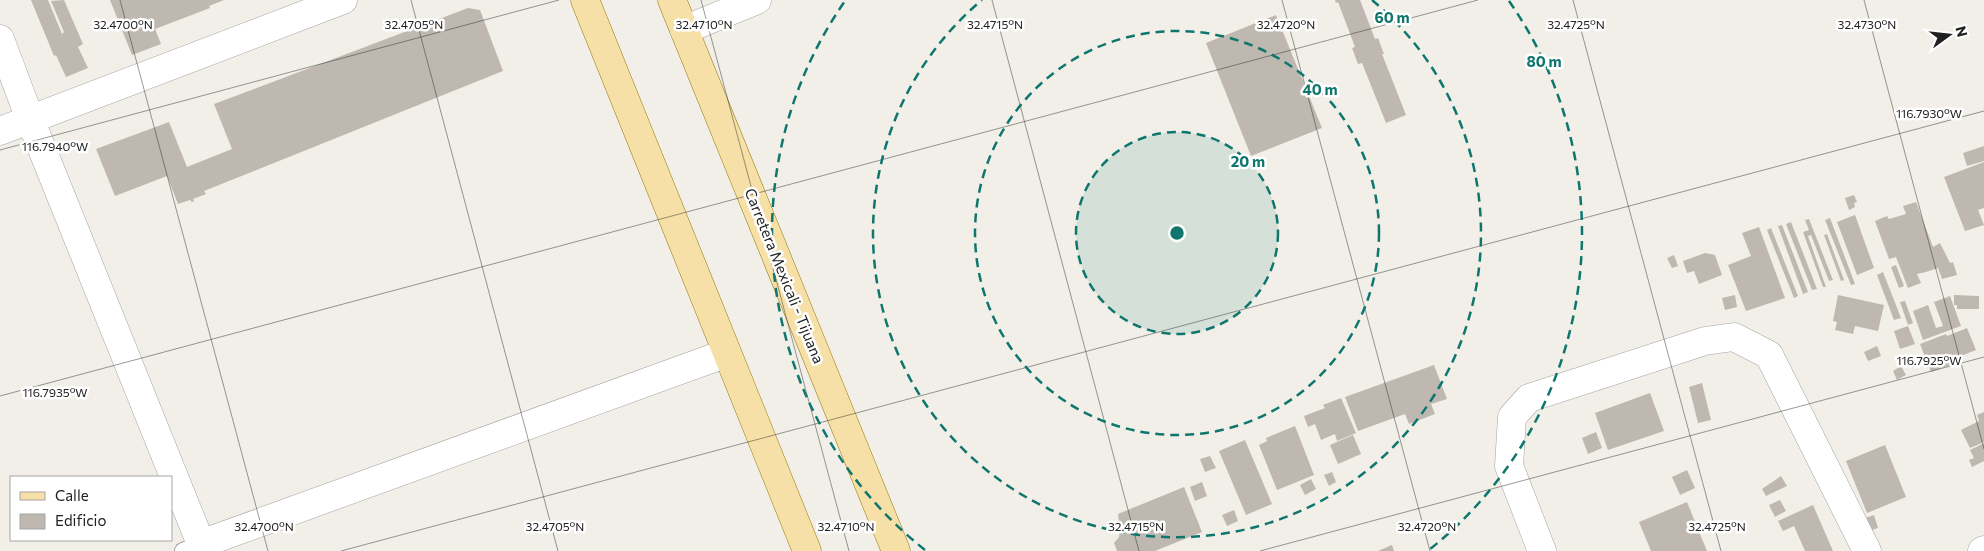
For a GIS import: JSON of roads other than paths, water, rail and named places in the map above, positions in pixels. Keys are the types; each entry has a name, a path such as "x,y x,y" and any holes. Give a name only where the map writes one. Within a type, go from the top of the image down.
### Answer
{"main road":[{"path":"585,0 807,551"},
{"name":"Carretera Mexicali - Tijuana","path":"672,0 896,551"}],"street":[{"path":"0,131 343,0"},
{"path":"684,30 757,0"},
{"path":"0,39 165,476"},
{"path":"1542,551 1509,466 1512,417 1529,398 1704,341 1734,337 1769,355 1868,551"},
{"path":"172,494 192,547 727,353"}]}
